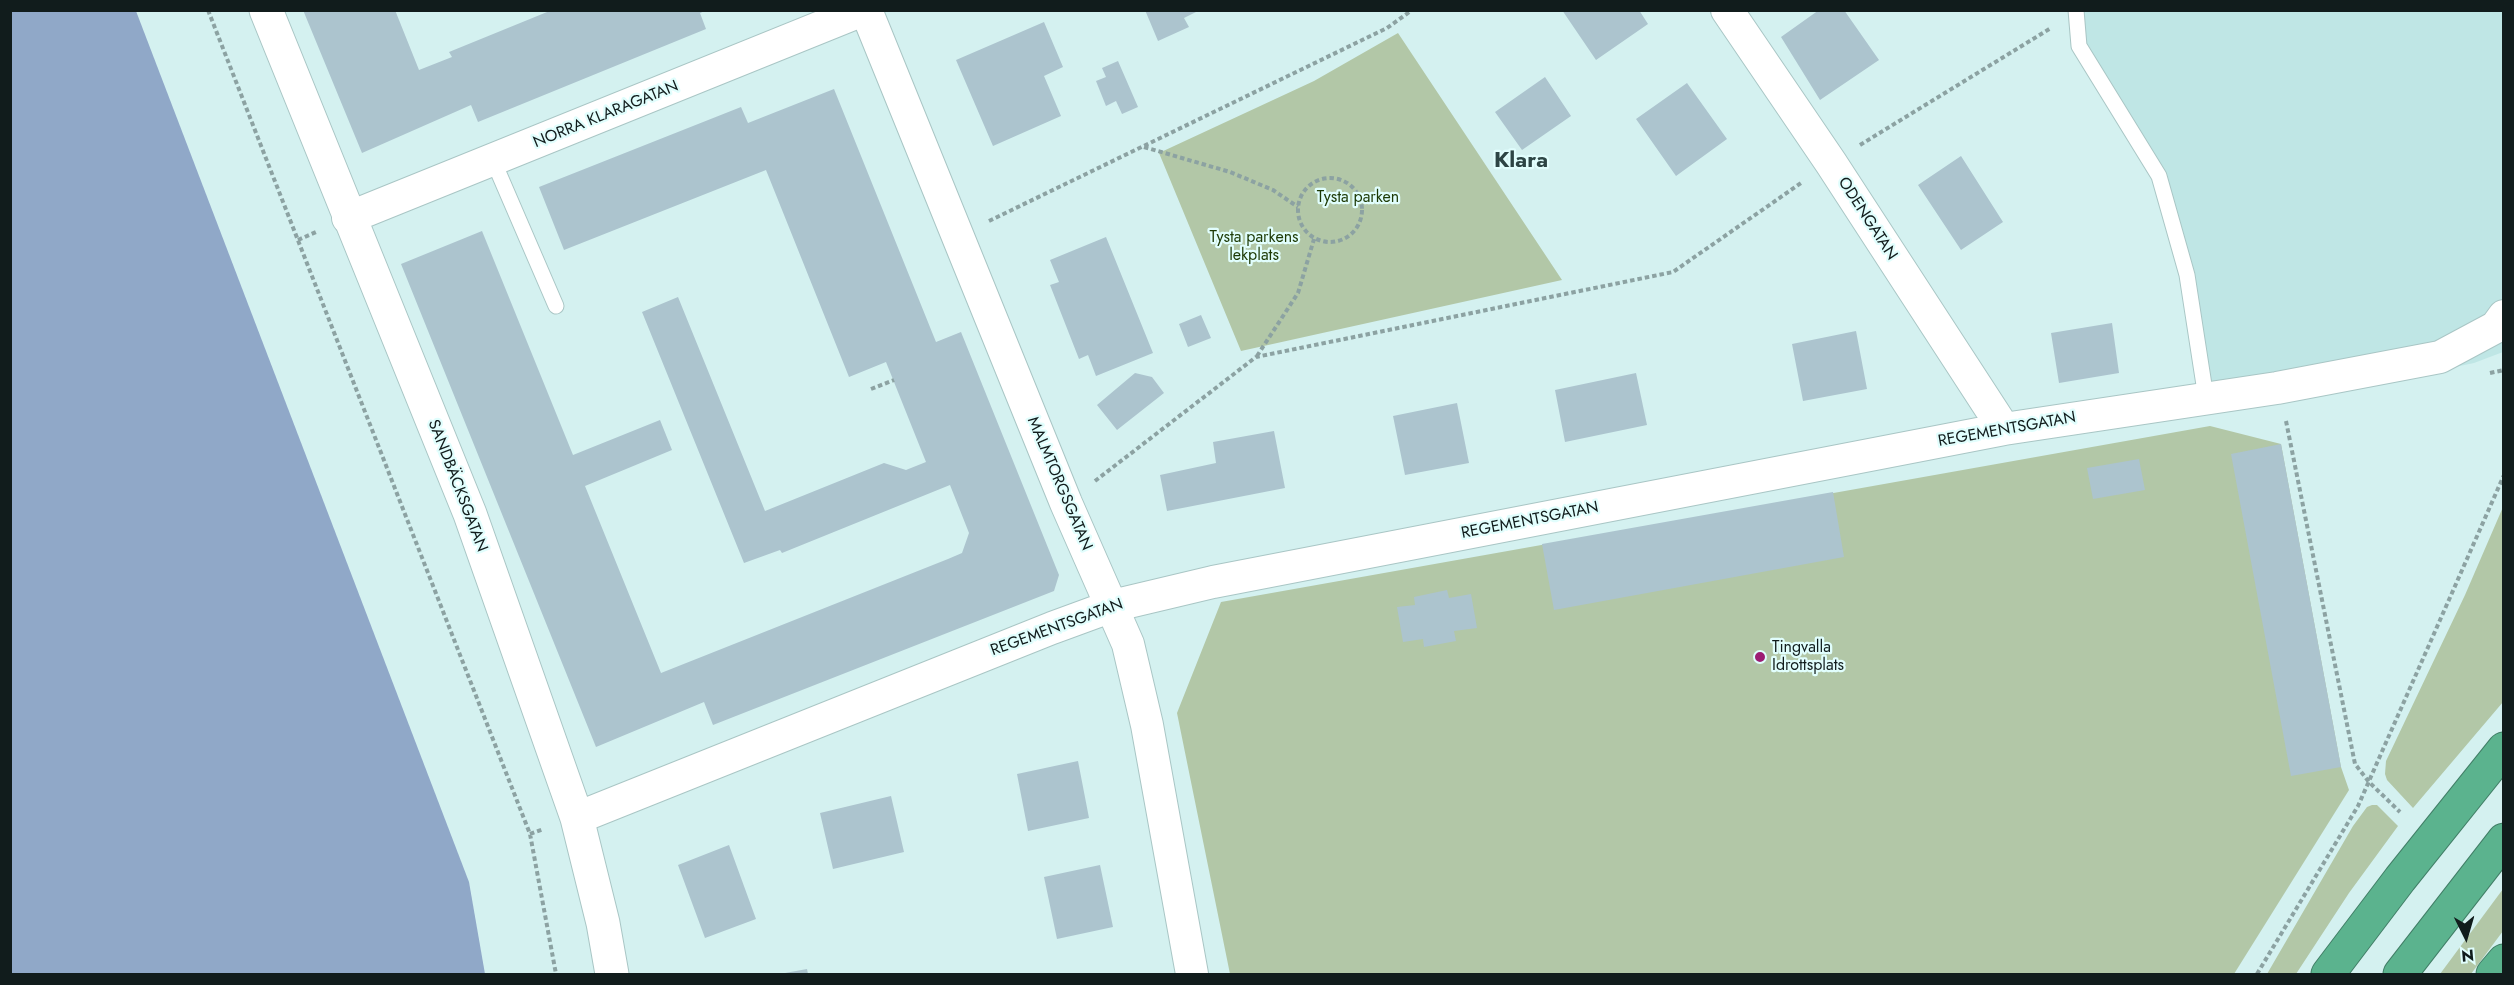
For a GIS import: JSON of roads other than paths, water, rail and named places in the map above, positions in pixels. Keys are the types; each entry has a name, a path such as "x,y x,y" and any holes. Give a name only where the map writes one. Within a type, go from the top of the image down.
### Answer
{"highway":[{"path":"2328,975 2400,879 2504,749"},
{"path":"2400,975 2504,840"},
{"path":"2493,975 2504,961"}],"street":[{"name":"SANDBÄCKSGATAN","path":"266,10 348,218 470,514 577,818 603,923 612,975"},
{"name":"NORRA KLARAGATAN","path":"348,218 865,10"},
{"name":"MALMTORGSGATAN","path":"865,10 1066,503 1128,644 1147,725 1192,975"},
{"name":"ODENGATAN","path":"1727,10 1831,163 2004,429"},
{"name":"REGEMENTSGATAN","path":"577,818 1112,606 1213,582 2004,429 2277,388 2440,357 2496,327 2504,316"}],"lane":[{"path":"2077,11 2079,46 2158,176 2187,275 2206,398"},
{"path":"493,160 556,306"}],"place":[{"name":"Tingvalla Idrottsplats","path":"1760,657"}],"district":[{"name":"Klara","path":"1521,162"}],"park label":[{"name":"Tysta parken","path":"1358,198"},
{"name":"Tysta parkens lekplats","path":"1254,247"}]}
